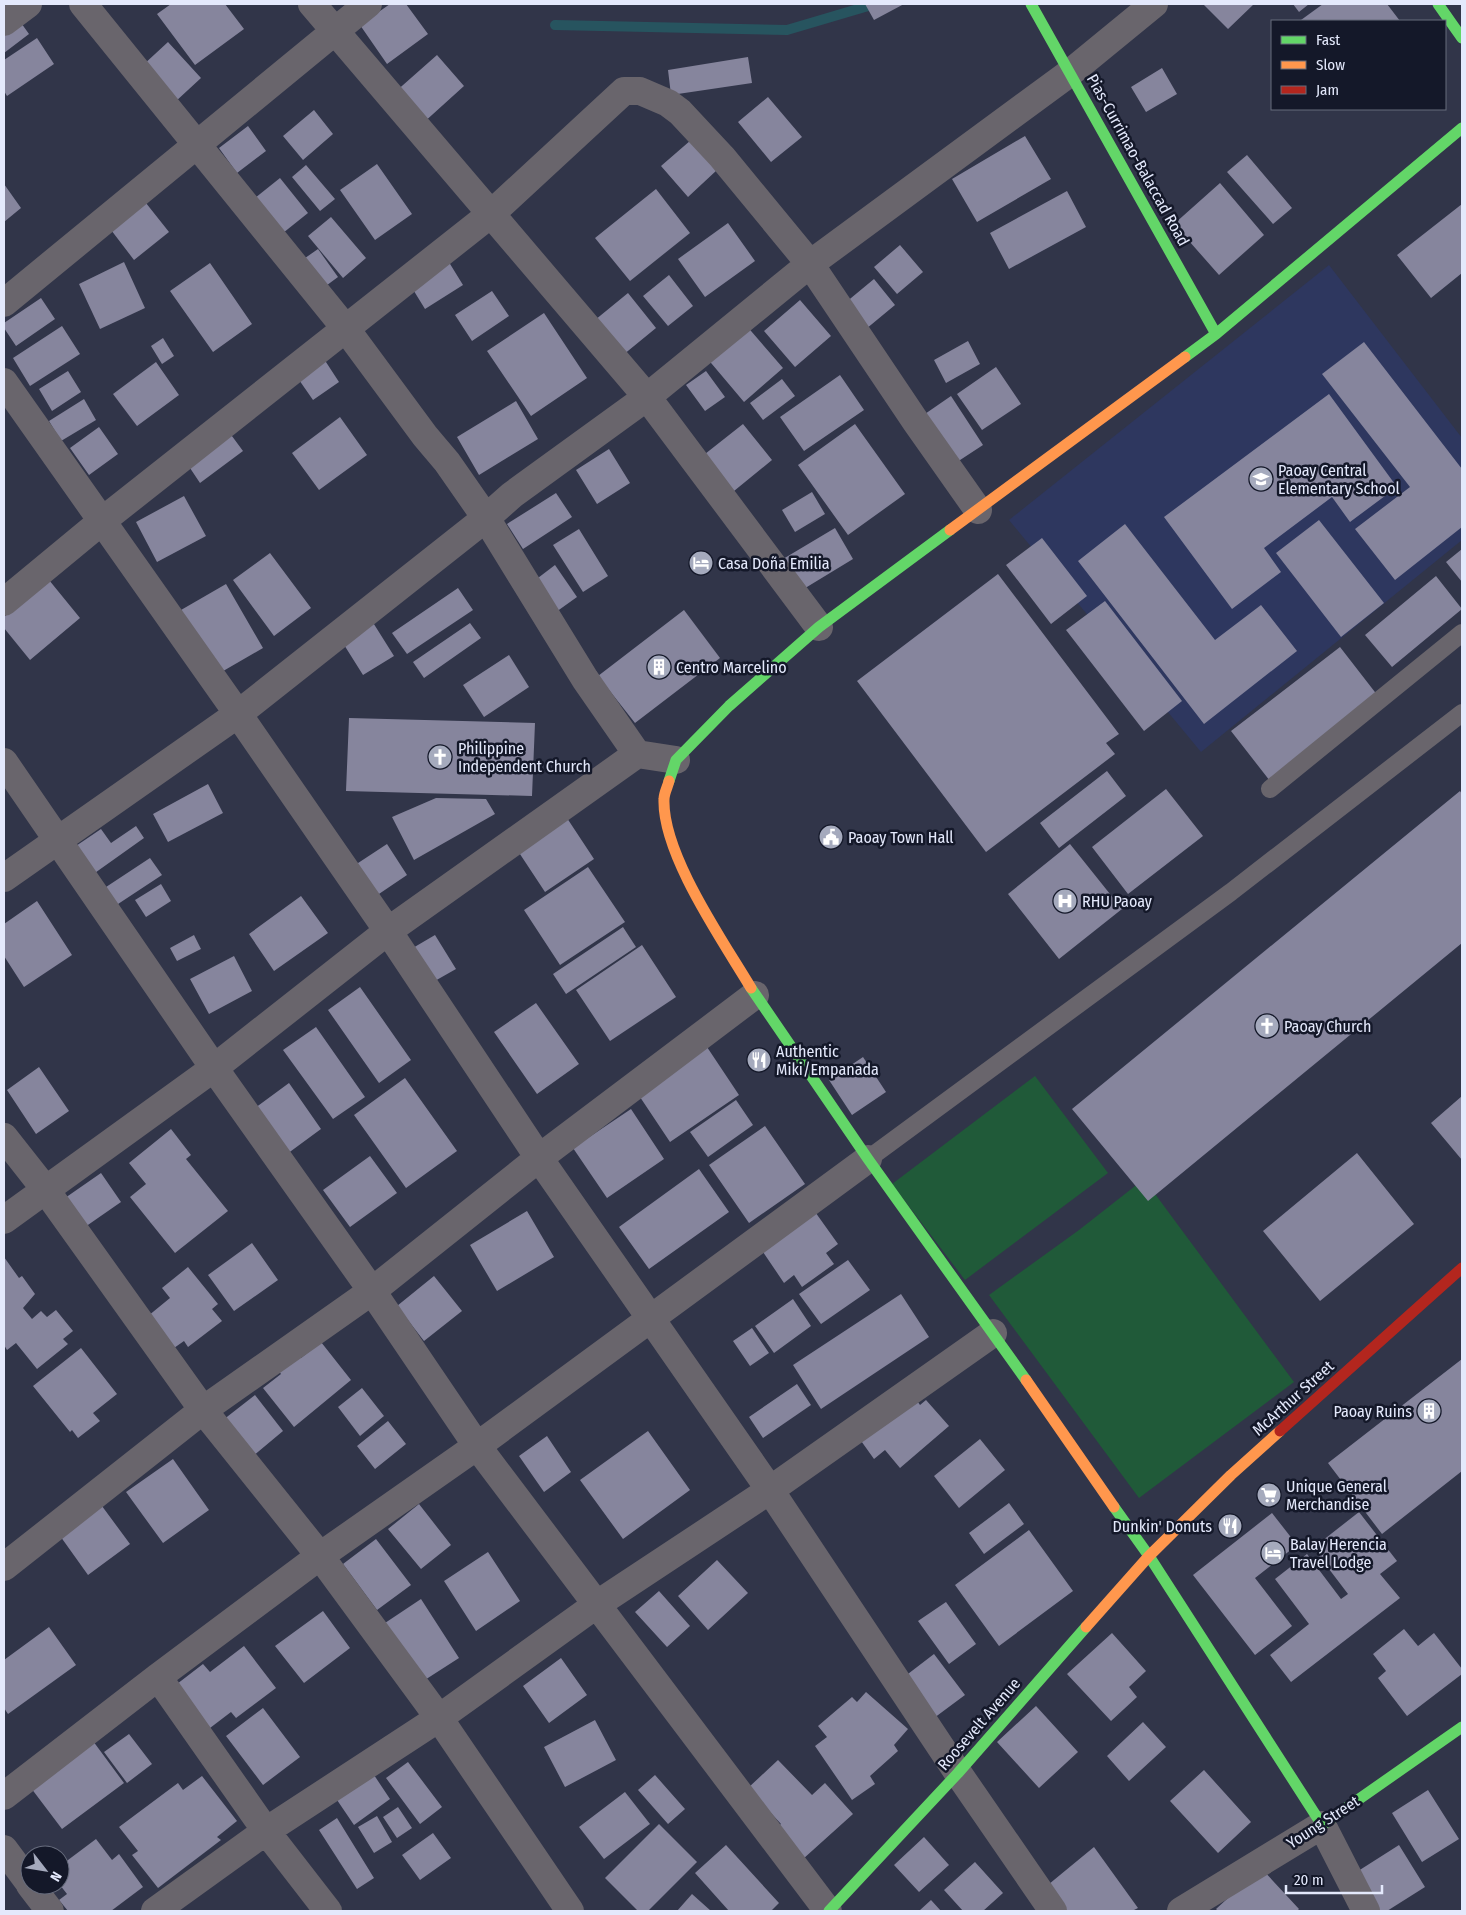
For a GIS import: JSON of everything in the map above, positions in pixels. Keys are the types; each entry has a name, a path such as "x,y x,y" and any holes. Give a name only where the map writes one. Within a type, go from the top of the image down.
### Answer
{"main road":[{"name":"Pias-Currimao-Balaccad Road","path":"1031,4 1071,72 1216,334"},
{"path":"1438,4 1462,38"},
{"path":"1322,1825 1149,1556 993,1333 868,1159 755,995 695,894 670,836 664,798 676,760 729,706 819,627 1216,334 1462,128"},
{"name":"McArthur Street","path":"1149,1556 1231,1475 1462,1268"},
{"name":"Roosevelt Avenue","path":"829,1911 958,1773 1149,1556"},
{"name":"Young Street","path":"1322,1825 1462,1727"}],"street":[{"path":"4,22 28,4"},
{"path":"83,4 346,329 424,436 447,462 486,518 585,678 637,754"},
{"path":"312,4 647,397 819,627"},
{"path":"4,303 368,4"},
{"path":"4,878 238,714 486,518 512,494 647,397 810,264 1071,72 1154,4"},
{"path":"4,602 102,521 492,213 624,91 640,91 668,103 680,112 722,157 810,264 916,422 978,510"},
{"path":"4,382 388,931 539,1158 770,1490 958,1773 1053,1911"},
{"path":"4,1220 214,1068 388,931 637,754 676,760"},
{"path":"4,762 214,1068 372,1291 477,1446 829,1911"},
{"path":"4,1567 203,1410 372,1291 539,1158 755,995"},
{"path":"4,1138 45,1189 203,1410 320,1556 439,1718 570,1911"},
{"path":"4,1796 158,1677 320,1556 477,1446 868,1159"},
{"path":"155,1911 266,1831 439,1718 596,1604 770,1490 993,1333"},
{"path":"158,1677 266,1831 328,1911"},
{"path":"1322,1825 1366,1911"},
{"name":"Young Street","path":"1181,1911 1322,1825"},
{"path":"4,1849 20,1871"},
{"path":"38,1895 50,1911"}],"lane":[{"path":"1270,789 1462,633"},
{"path":"868,1159 1231,892 1462,713"}],"shaded area":[{"name":"Paoay Central Elementary School","path":"1329,265 1462,438 1462,540 1201,752 1009,520"}],"green space":[{"path":"1035,1076 1108,1173 965,1280 892,1184"},
{"path":"1144,1179 1294,1382 1139,1498 989,1295 1079,1230"}],"building":[{"path":"171,4 225,4 244,29 195,65 157,14"},
{"path":"390,4 406,4 428,34 387,64 360,25"},
{"path":"865,4 904,4 874,20"},
{"path":"1203,4 1254,4 1228,29"},
{"path":"1293,4 1309,4 1299,12"},
{"path":"1323,4 1387,4 1399,20 1301,20"},
{"path":"19,20 29,34 4,53 4,31"},
{"path":"37,38 54,64 7,96 4,91 4,60"},
{"path":"168,42 201,78 175,102 142,66"},
{"path":"437,55 464,86 422,124 394,93"},
{"path":"748,57 752,83 671,95 668,70"},
{"path":"1162,68 1177,94 1146,112 1131,87"},
{"path":"768,97 802,137 771,162 738,122"},
{"path":"314,110 333,134 303,160 283,136"},
{"path":"248,126 266,151 237,173 219,148"},
{"path":"1025,136 1051,179 977,222 952,179"},
{"path":"691,140 717,170 688,197 661,166"},
{"path":"1247,155 1292,208 1273,224 1227,172"},
{"path":"377,164 412,214 375,240 340,190"},
{"path":"306,165 335,199 320,211 292,177"},
{"path":"280,178 308,213 283,233 255,198"},
{"path":"1220,183 1264,235 1219,275 1174,224"},
{"path":"4,184 21,208 4,222"},
{"path":"656,189 690,233 630,281 595,238"},
{"path":"1067,191 1086,227 1009,269 990,233"},
{"path":"142,198 169,232 134,260 108,226"},
{"path":"1462,204 1462,273 1431,298 1397,255"},
{"path":"331,217 366,258 343,278 308,236"},
{"path":"728,223 755,261 705,297 678,259"},
{"path":"900,245 923,272 897,294 874,267"},
{"path":"318,249 338,277 319,291 298,263"},
{"path":"447,259 463,285 425,309 409,283"},
{"path":"124,262 145,308 100,329 79,284"},
{"path":"210,263 252,324 213,352 170,291"},
{"path":"669,275 693,306 668,326 643,296"},
{"path":"874,279 895,305 866,329 845,303"},
{"path":"492,291 509,316 472,341 455,315"},
{"path":"628,293 656,328 623,355 595,320"},
{"path":"41,298 55,319 16,346 4,328 4,323"},
{"path":"800,300 831,336 795,367 764,331"},
{"path":"544,313 587,378 531,416 487,351"},
{"path":"745,324 783,368 744,402 706,357"},
{"path":"62,326 80,354 30,386 13,358"},
{"path":"163,338 174,356 162,364 151,346"},
{"path":"968,341 980,364 946,383 934,360"},
{"path":"1364,342 1462,469 1462,527 1395,580 1355,529 1410,487 1322,374"},
{"path":"324,359 339,382 313,400 297,377"},
{"path":"156,362 179,395 137,426 113,394"},
{"path":"996,367 1021,404 982,430 957,394"},
{"path":"68,371 81,392 52,411 39,389"},
{"path":"706,371 725,397 705,411 686,385"},
{"path":"840,375 864,410 804,451 780,417"},
{"path":"782,379 795,396 763,420 750,403"},
{"path":"1329,394 1397,487 1350,522 1332,497 1264,548 1281,572 1232,609 1164,517"},
{"path":"951,396 983,445 954,464 922,416"},
{"path":"84,399 96,420 61,441 49,421"},
{"path":"516,401 538,439 479,475 457,437"},
{"path":"340,417 367,455 319,490 292,453"},
{"path":"743,424 772,460 734,491 705,454"},
{"path":"855,424 905,494 848,535 798,465"},
{"path":"99,427 118,454 89,475 70,448"},
{"path":"229,432 243,451 200,483 186,462"},
{"path":"609,449 630,483 597,504 576,470"},
{"path":"812,492 825,514 795,532 782,510"},
{"path":"556,493 572,517 523,549 507,524"},
{"path":"184,496 206,536 157,562 136,522"},
{"path":"1319,520 1384,603 1341,637 1276,553"},
{"path":"1125,524 1215,640 1261,605 1297,651 1204,724 1078,561"},
{"path":"835,528 853,559 802,590 783,559"},
{"path":"579,529 608,576 583,592 553,545"},
{"path":"1042,538 1087,596 1051,624 1006,565"},
{"path":"1462,549 1462,582 1446,562"},
{"path":"270,553 311,608 274,636 233,580"},
{"path":"555,565 577,597 556,612 534,581"},
{"path":"998,574 1119,734 1106,743 1115,754 986,852 857,681"},
{"path":"1436,576 1462,609 1392,667 1365,635"},
{"path":"49,580 80,618 30,660 4,628 4,617"},
{"path":"226,584 263,648 218,674 181,610"},
{"path":"458,588 473,610 407,654 392,633"},
{"path":"1105,601 1182,701 1144,731 1066,630"},
{"name":"Centro Marcelino","path":"684,610 720,658 635,723 598,676"},
{"path":"372,621 394,656 363,675 341,640"},
{"path":"470,623 481,638 424,678 413,662"},
{"path":"1340,647 1378,696 1270,781 1231,731"},
{"path":"509,655 529,687 484,717 463,685"},
{"name":"Philippine Independent Church","path":"349,718 535,723 532,796 346,791"},
{"path":"1107,771 1126,796 1059,848 1040,823"},
{"path":"208,784 223,813 168,842 153,814"},
{"path":"1166,789 1203,836 1128,894 1092,847"},
{"name":"Paoay Church","path":"1460,791 1462,794 1462,943 1148,1201 1072,1109"},
{"path":"436,798 486,799 495,814 414,860 392,817"},
{"path":"563,812 594,859 545,892 514,845"},
{"path":"136,826 144,838 92,875 73,848 101,829 111,843"},
{"path":"387,844 407,875 373,898 352,867"},
{"name":"RHU Paoay","path":"1070,844 1122,909 1059,959 1008,894"},
{"path":"150,858 162,875 115,906 103,889"},
{"path":"588,867 625,922 560,965 524,910"},
{"path":"161,884 171,901 146,917 135,900"},
{"path":"301,896 328,933 274,971 249,934"},
{"path":"37,901 72,955 24,987 4,956 4,924"},
{"path":"623,927 636,947 566,994 553,974"},
{"path":"194,935 201,949 177,961 170,948"},
{"path":"435,935 456,969 426,986 406,952"},
{"path":"642,945 676,997 610,1041 576,990"},
{"path":"234,956 252,991 209,1014 190,979"},
{"path":"360,987 411,1060 379,1083 328,1010"},
{"path":"536,1003 579,1064 537,1094 494,1032"},
{"path":"316,1027 365,1097 333,1119 283,1050"},
{"path":"707,1047 739,1095 670,1142 638,1094"},
{"path":"863,1057 886,1092 852,1115 829,1080"},
{"path":"39,1067 69,1111 36,1134 7,1090"},
{"path":"405,1078 457,1151 406,1188 354,1115"},
{"path":"289,1083 321,1129 287,1154 255,1108"},
{"path":"1462,1096 1462,1160 1431,1123"},
{"path":"736,1100 753,1125 708,1157 690,1132"},
{"path":"631,1109 664,1159 607,1198 573,1148"},
{"path":"765,1126 805,1184 749,1223 709,1165"},
{"path":"171,1129 191,1155 186,1159 228,1211 175,1253 130,1197 146,1184 129,1163"},
{"path":"1357,1153 1414,1224 1320,1301 1263,1231"},
{"path":"370,1156 397,1193 350,1227 323,1190"},
{"path":"699,1169 729,1212 649,1269 619,1227"},
{"path":"101,1173 121,1202 85,1227 65,1198"},
{"path":"813,1209 838,1244 826,1253 834,1264 802,1287 794,1275 784,1283 759,1246"},
{"path":"527,1211 554,1257 497,1291 470,1245"},
{"path":"252,1243 278,1280 234,1311 208,1275"},
{"path":"4,1257 19,1278 22,1276 35,1294 23,1308 32,1319 41,1311 47,1317 56,1310 73,1331 63,1339 68,1344 37,1369 16,1343 7,1350 4,1345"},
{"path":"848,1260 870,1290 821,1324 799,1294"},
{"path":"188,1267 218,1304 212,1309 222,1321 188,1347 184,1341 174,1348 148,1316 170,1298 162,1288"},
{"path":"434,1276 462,1311 424,1341 397,1306"},
{"path":"901,1294 929,1337 821,1409 793,1365"},
{"path":"793,1299 811,1326 774,1353 755,1326"},
{"path":"752,1328 769,1353 750,1366 733,1341"},
{"path":"321,1342 351,1380 294,1427 263,1388 281,1374 277,1368 296,1352 301,1358"},
{"path":"81,1348 117,1394 93,1413 100,1421 78,1438 72,1430 70,1432 33,1386"},
{"name":"Paoay Ruins","path":"1462,1359 1462,1471 1382,1534 1328,1463"},
{"path":"797,1384 811,1405 763,1438 749,1417"},
{"path":"362,1388 384,1416 360,1436 338,1407"},
{"path":"255,1395 283,1431 252,1457 223,1420"},
{"path":"913,1395 920,1405 926,1400 949,1426 900,1468 885,1450 874,1459 859,1438"},
{"path":"388,1421 406,1444 375,1469 357,1446"},
{"path":"648,1431 690,1490 623,1539 580,1480"},
{"path":"547,1436 571,1472 544,1492 519,1456"},
{"path":"980,1439 1005,1470 959,1508 934,1476"},
{"path":"173,1459 209,1510 163,1543 126,1492"},
{"path":"99,1502 130,1544 88,1575 58,1533"},
{"path":"1009,1503 1024,1524 984,1554 969,1533"},
{"path":"419,1504 451,1545 421,1569 388,1529"},
{"path":"1359,1512 1397,1561 1380,1574 1400,1598 1291,1682 1270,1655 1309,1624 1275,1579 1307,1554 1341,1599 1348,1594 1313,1548"},
{"path":"1272,1513 1297,1545 1255,1578 1292,1626 1255,1655 1193,1575"},
{"path":"1029,1530 1073,1591 999,1646 955,1585"},
{"path":"376,1539 411,1585 377,1610 343,1564"},
{"path":"488,1552 520,1601 476,1631 444,1581"},
{"path":"717,1560 748,1593 708,1630 678,1596"},
{"path":"659,1591 690,1626 667,1647 635,1612"},
{"path":"421,1599 459,1658 417,1685 379,1627"},
{"path":"946,1602 976,1644 949,1664 918,1621"},
{"path":"323,1611 350,1648 304,1683 275,1646"},
{"path":"49,1627 76,1665 8,1714 4,1708 4,1660"},
{"path":"1404,1629 1418,1646 1434,1633 1462,1669 1462,1674 1407,1716 1378,1678 1386,1671 1373,1654"},
{"path":"1112,1633 1146,1671 1129,1687 1137,1697 1111,1721 1067,1674"},
{"path":"244,1646 276,1688 236,1718 231,1712 210,1728 177,1684 203,1664 210,1672"},
{"path":"934,1654 965,1695 934,1718 904,1677"},
{"path":"561,1658 587,1695 549,1723 523,1686"},
{"path":"866,1692 908,1729 894,1745 898,1751 870,1776 875,1784 852,1800 815,1746 827,1737 818,1726 852,1697 857,1702"},
{"path":"1036,1706 1078,1752 1039,1788 997,1742"},
{"path":"263,1708 300,1757 263,1785 226,1736"},
{"path":"595,1720 616,1760 565,1787 544,1747"},
{"path":"1143,1722 1166,1747 1129,1781 1107,1756"},
{"path":"129,1734 152,1764 127,1783 104,1752"},
{"path":"93,1741 124,1783 62,1829 31,1788"},
{"path":"778,1760 812,1795 825,1783 853,1814 803,1859 776,1828 781,1824 748,1788"},
{"path":"408,1762 442,1807 420,1824 386,1778"},
{"path":"1204,1770 1251,1822 1218,1853 1170,1801"},
{"path":"372,1772 390,1799 354,1825 335,1797"},
{"path":"655,1775 685,1809 668,1824 638,1790"},
{"path":"202,1776 237,1821 217,1837 221,1840 158,1888 132,1855 138,1851 119,1827 178,1783 183,1790"},
{"path":"1428,1790 1459,1839 1422,1862 1392,1813"},
{"path":"625,1792 650,1824 604,1859 579,1827"},
{"path":"398,1807 412,1828 397,1838 383,1817"},
{"path":"377,1816 392,1842 374,1853 358,1827"},
{"path":"337,1818 374,1878 357,1889 319,1830"},
{"path":"659,1824 697,1862 648,1911 638,1911 605,1878"},
{"path":"433,1833 451,1858 420,1880 402,1855"},
{"path":"924,1837 949,1865 919,1892 894,1865"},
{"path":"96,1839 112,1860 119,1854 143,1887 111,1911 68,1911 59,1900 66,1895 70,1895 70,1858"},
{"path":"726,1845 779,1903 771,1911 729,1911 695,1873"},
{"path":"1399,1845 1425,1887 1387,1911 1380,1911 1355,1873"},
{"path":"1094,1847 1138,1908 1132,1911 1060,1911 1043,1889"},
{"path":"975,1862 1003,1893 983,1911 963,1911 944,1890"},
{"path":"1261,1868 1299,1909 1297,1911 1218,1911 1216,1909"},
{"path":"692,1894 711,1911 677,1911"},
{"path":"931,1900 941,1911 919,1911"}],"waterway":[{"path":"555,25 787,30 875,4"}],"traffic: fast":[{"path":"1031,4 1216,334"},
{"path":"1438,4 1462,38"},
{"path":"1185,357 1216,334 1462,128"},
{"path":"669,781 676,760 729,706 819,627 950,530"},
{"path":"751,988 868,1159 1026,1380"},
{"path":"1114,1507 1149,1556 1322,1825 1462,1727"},
{"path":"829,1911 958,1773 1086,1627"}],"traffic: slow":[{"path":"950,530 1185,357"},
{"path":"669,781 664,799 666,821 683,871 751,988"},
{"path":"1026,1380 1114,1507"},
{"path":"1086,1627 1149,1556 1231,1475 1280,1431"}],"traffic: jam":[{"path":"1280,1431 1462,1268"}],"place":[{"name":"Paoay Central Elementary School","path":"1261,479"},
{"name":"Casa Doña Emilia","path":"701,563"},
{"name":"Centro Marcelino","path":"659,667"},
{"name":"Philippine Independent Church","path":"440,757"},
{"name":"Paoay Town Hall","path":"831,837"},
{"name":"RHU Paoay","path":"1065,901"},
{"name":"Paoay Church","path":"1267,1026"},
{"name":"Authentic Miki/Empanada","path":"759,1060"},
{"name":"Paoay Ruins","path":"1429,1411"},
{"name":"Unique General Merchandise","path":"1269,1495"},
{"name":"Dunkin' Donuts","path":"1230,1526"},
{"name":"Balay Herencia Travel Lodge","path":"1273,1553"}]}
